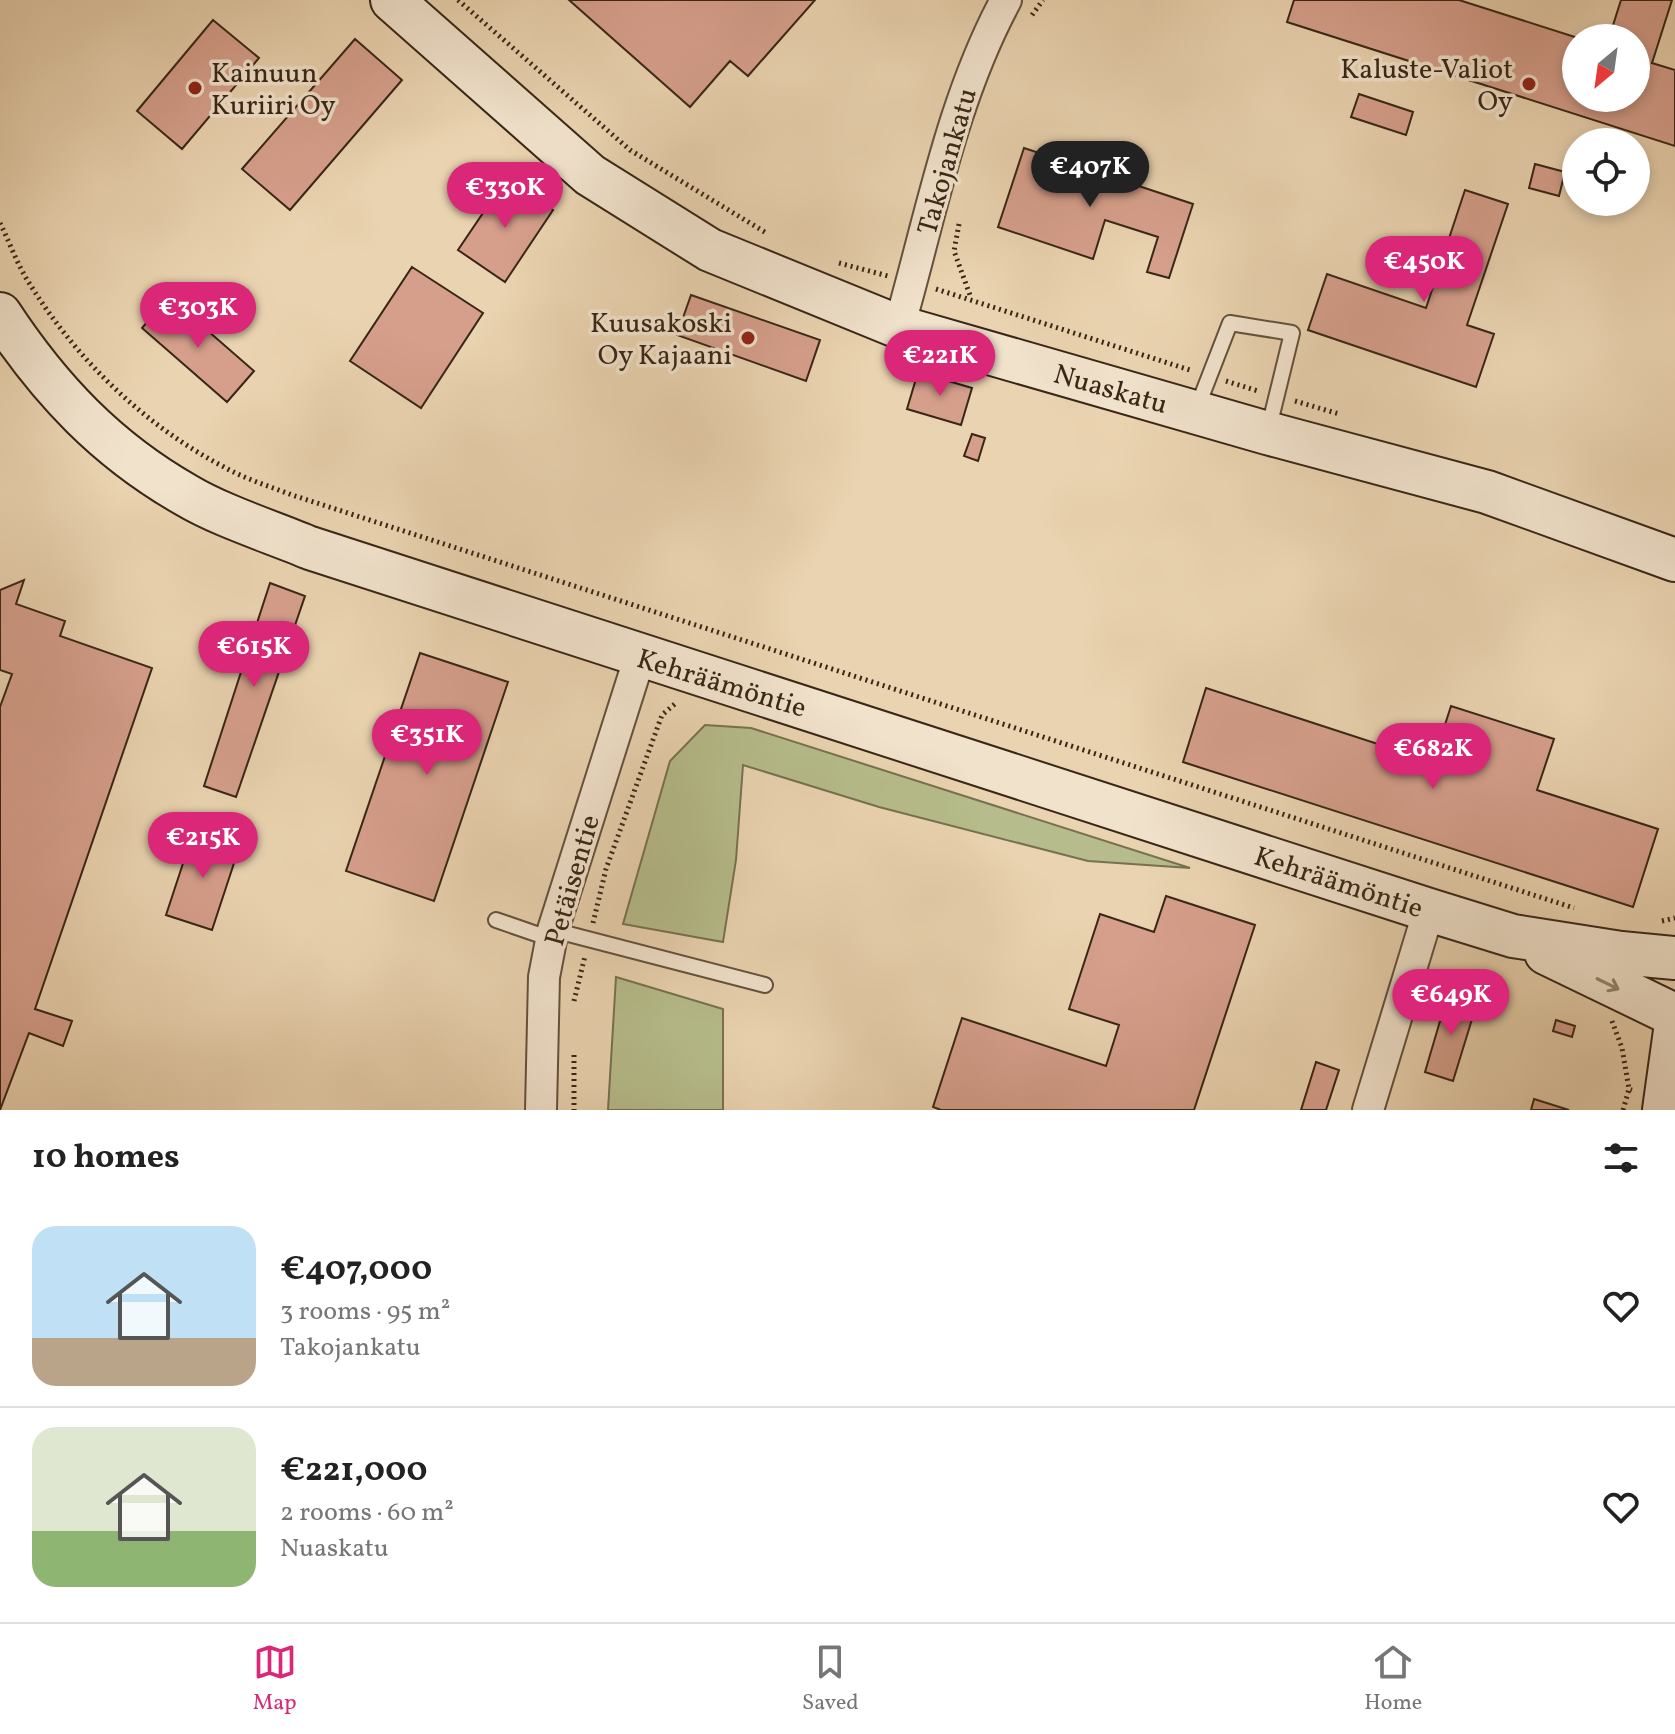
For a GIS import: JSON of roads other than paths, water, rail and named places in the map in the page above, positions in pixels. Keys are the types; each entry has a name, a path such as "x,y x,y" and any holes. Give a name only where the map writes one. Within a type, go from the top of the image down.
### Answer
{"street":[{"name":"Nuaskatu","path":"392,0 590,175 710,250 899,327 1203,394 1271,414 1675,560"},
{"name":"Takojankatu","path":"899,327 937,178 969,79 1006,0"},
{"name":"Kehräämöntie","path":"0,314 31,361 98,433 145,469 189,497 310,548 1513,936 1673,1012"},
{"name":"Petäisentie","path":"541,1110 544,977 552,934 640,656"},
{"path":"1368,1110 1429,910"},
{"name":"Kehräämöntie","path":"1513,936 1675,958"},
{"path":"1664,1110 1673,1012"}],"lane":[{"path":"1203,394 1230,323 1292,333 1271,414"},
{"path":"496,920 552,934 589,938 765,985"}],"place":[{"name":"Kaluste-Valiot Oy","path":"1529,84"},
{"name":"Kainuun Kuriiri Oy","path":"195,88"},
{"name":"Kuusakoski Oy Kajaani","path":"748,338"}]}
